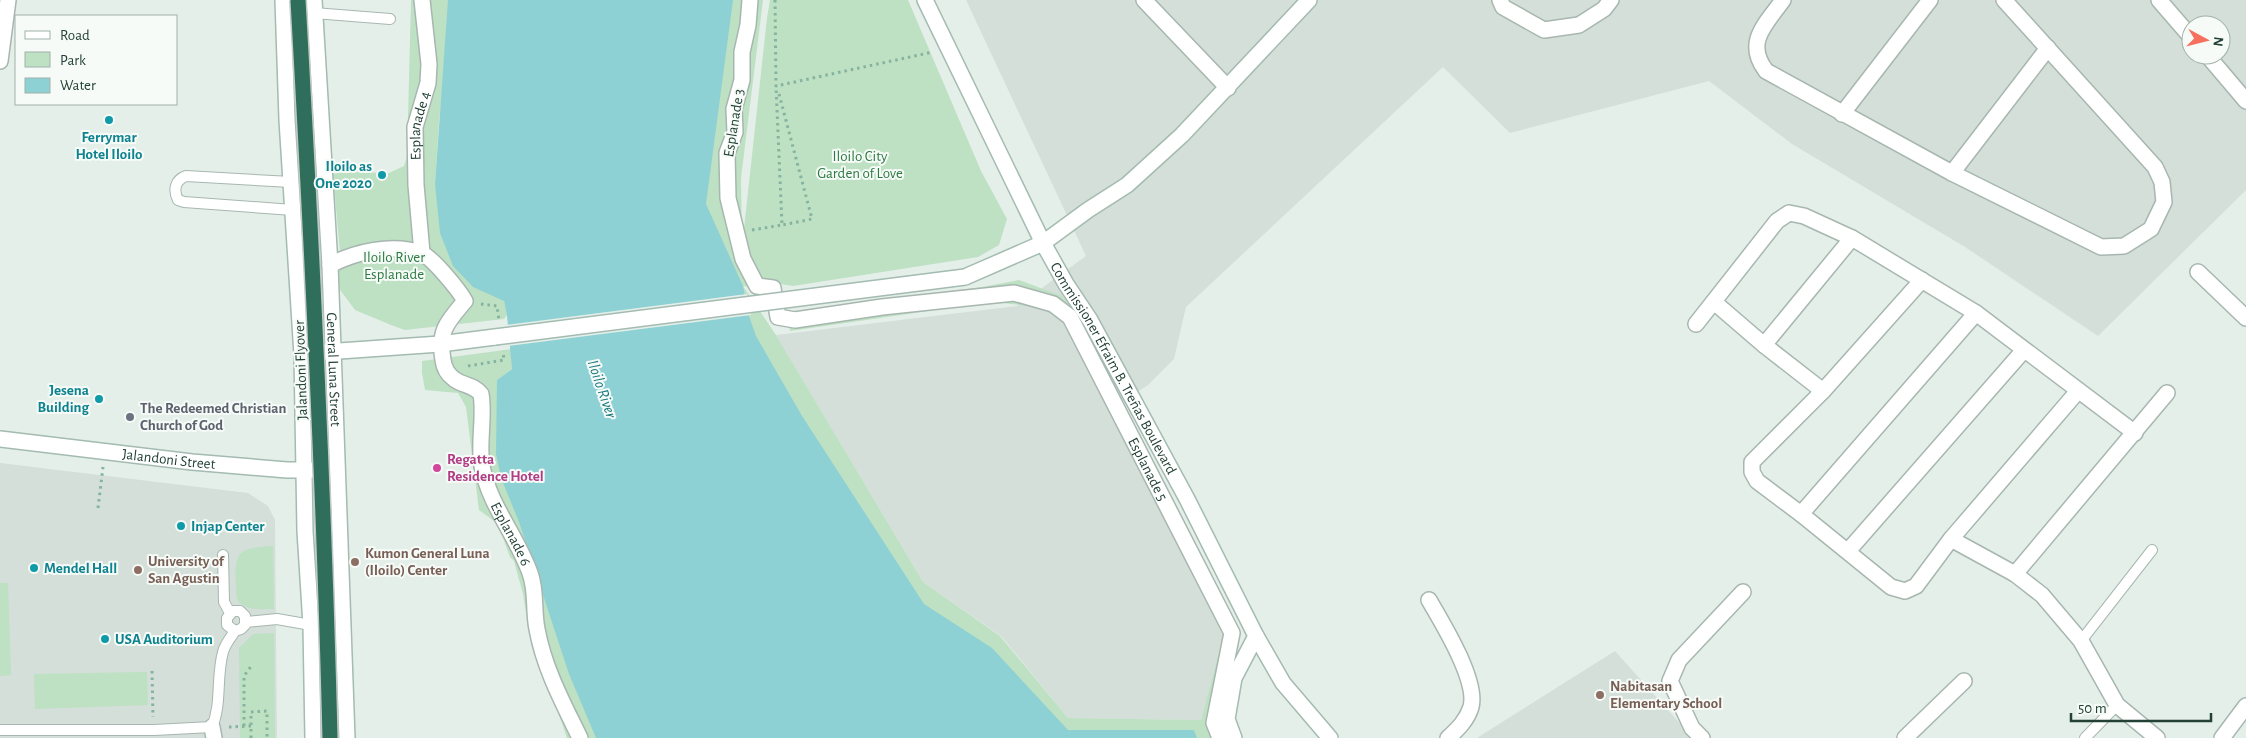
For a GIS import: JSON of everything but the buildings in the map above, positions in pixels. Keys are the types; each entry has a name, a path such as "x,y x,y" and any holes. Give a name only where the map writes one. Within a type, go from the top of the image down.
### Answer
{"highway":[{"name":"Jalandoni Flyover","path":"298,0 316,315 330,738"}],"street":[{"path":"0,61 8,0"},
{"name":"General Luna Street","path":"284,0 293,210 302,355 313,738"},
{"name":"Esplanade 4","path":"422,0 429,64 428,83 415,127 416,185 422,254"},
{"name":"Esplanade 3","path":"750,0 748,25 742,52 742,80 734,109 735,132 727,153 728,198 743,259 757,286 773,288 778,317"},
{"name":"Commissioner Efraim B. Treñas Boulevard","path":"925,0 1043,243 1066,284 1090,320 1187,499 1256,636 1283,683 1330,738"},
{"path":"1144,0 1228,88"},
{"path":"302,355 440,344 965,277 1043,243 1088,210 1127,185 1182,135 1309,0"},
{"path":"1500,0 1502,7 1544,30 1579,25 1604,9 1611,0"},
{"path":"1783,0 1758,36 1756,47 1758,60 1766,71 1952,173 2101,248 2124,246 2151,229 2164,202 2162,182 2155,167 2004,0"},
{"path":"1842,114 1930,0"},
{"path":"2159,0 2181,25"},
{"name":"General Luna Street","path":"314,6 330,265 346,738"},
{"path":"1952,173 2048,48"},
{"path":"2215,65 2246,101"},
{"path":"1696,324 1777,221 1789,213 1804,216 1852,238 1976,313 2135,433"},
{"path":"1764,345 1852,238"},
{"path":"330,265 360,253 372,251 403,250 422,254 460,290 465,301 449,319 444,328 440,344"},
{"path":"2198,272 2246,318"},
{"path":"1922,280 1822,391 1752,462 1752,472 1757,481 1848,551 1891,587 1905,591 1916,586 1951,539 2078,391"},
{"name":"Esplanade 5","path":"778,317 794,320 882,306 1014,293 1053,304 1070,317 1232,633 1214,723 1220,738"},
{"path":"1714,302 1822,391"},
{"path":"1801,514 1976,313"},
{"name":"Esplanade 6","path":"440,344 448,374 455,381 472,386 480,394 480,448 486,483 530,573 535,590 536,627 543,652 553,681 580,738"},
{"path":"1848,551 2024,350"},
{"path":"2015,574 2167,393"},
{"name":"Jalandoni Street","path":"0,439 192,462 304,471 337,466"},
{"path":"1951,539 2015,574 2042,595 2080,641 2117,705 2157,738"},
{"path":"1702,738 1692,728 1670,681 1679,660 1743,592"},
{"path":"1430,600 1464,668 1473,691 1471,707 1464,722 1448,738"},
{"path":"1234,738 1227,719 1234,678 1256,636"},
{"path":"1905,738 1964,681"},
{"path":"2222,738 2246,706"}],"lane":[{"path":"314,6 390,19"},
{"path":"292,182 186,176 180,178 176,184 175,195 178,200 184,202 293,210"},
{"path":"2080,641 2152,550"},
{"path":"223,555 224,602 230,613"},
{"path":"0,730 213,733 218,715 220,667 223,650 235,631 243,628 246,622 245,616 240,611 230,613"},
{"path":"230,613 226,622 229,628 235,631"},
{"path":"246,622 277,619 311,625"},
{"path":"2085,738 2117,705"}],"path":[{"path":"775,0 776,86 782,225"},
{"path":"776,86 948,47"},
{"path":"736,233 812,219 776,86"},
{"path":"98,508 104,452"},
{"path":"244,726 244,676 252,665"},
{"path":"150,733 152,671"},
{"path":"251,738 251,712 267,711 267,738"},
{"path":"213,733 251,726"}],"shaded area":[{"path":"966,0 2246,0 2246,190 2098,336 1965,247 1792,144 1709,81 1510,133 1443,67 1186,307 1174,359 1148,385 1109,410 1224,634 1201,720 1068,718 1001,636 923,582 776,335 1017,306 1086,256"},
{"name":"University of San Agustin","path":"0,463 248,493 268,506 275,520 277,738 0,738"},
{"name":"Nabitasan Elementary School","path":"1615,651 1693,738 1477,738"}],"green space":[{"name":"Iloilo River Esplanade","path":"411,0 453,0 439,121 435,186 440,191 504,301 507,315 504,319 405,330 355,310 338,287 333,254 340,252 333,174 343,172 389,173 404,166 407,157"},
{"name":"Iloilo City Garden of Love","path":"715,0 763,0 741,178 742,247 770,0 908,0 981,171 1007,219 999,245 978,257 793,286 768,282 761,288 743,286 776,335 923,582 1000,636 1068,718 1201,720 1224,634 1066,322 1038,307 1002,303 949,308 790,331 788,315 867,301 982,287 1019,280 1062,296 1087,329 1168,499 1234,626 1224,738 1005,738 783,511 685,123"},
{"path":"511,349 512,369 497,380 605,738 567,738 528,626 523,594 514,561 510,557 498,524 479,510 466,407 458,393 425,390 422,361"},
{"path":"273,546 274,609 256,609 244,606 238,601 236,594 236,564 238,558 246,550"},
{"path":"0,583 8,583 11,675 0,676"},
{"path":"274,633 275,738 240,738 239,648 253,634"},
{"path":"147,672 148,705 35,709 34,674"}],"water":[{"name":"Iloilo River","path":"448,0 733,0 706,204 743,286 749,316 756,336 802,416 924,604 992,648 1068,730 1194,730 1197,738 596,738 569,674 519,522 501,478 496,454 497,380 512,369 504,301 473,287 453,266 440,233 435,184"}],"pier":[{"path":"747,294 751,315 508,346 506,325"}],"place":[{"name":"Ferrymar Hotel Iloilo","path":"109,120"},
{"name":"Iloilo as One 2020","path":"382,175"},
{"name":"Jesena Building","path":"99,399"},
{"name":"The Redeemed Christian Church of God","path":"130,417"},
{"name":"Regatta Residence Hotel","path":"437,468"},
{"name":"Injap Center","path":"181,526"},
{"name":"Kumon General Luna (Iloilo) Center","path":"355,562"},
{"name":"Mendel Hall","path":"34,568"},
{"name":"University of San Agustin","path":"138,570"},
{"name":"USA Auditorium","path":"105,639"},
{"name":"Nabitasan Elementary School","path":"1600,695"}]}
